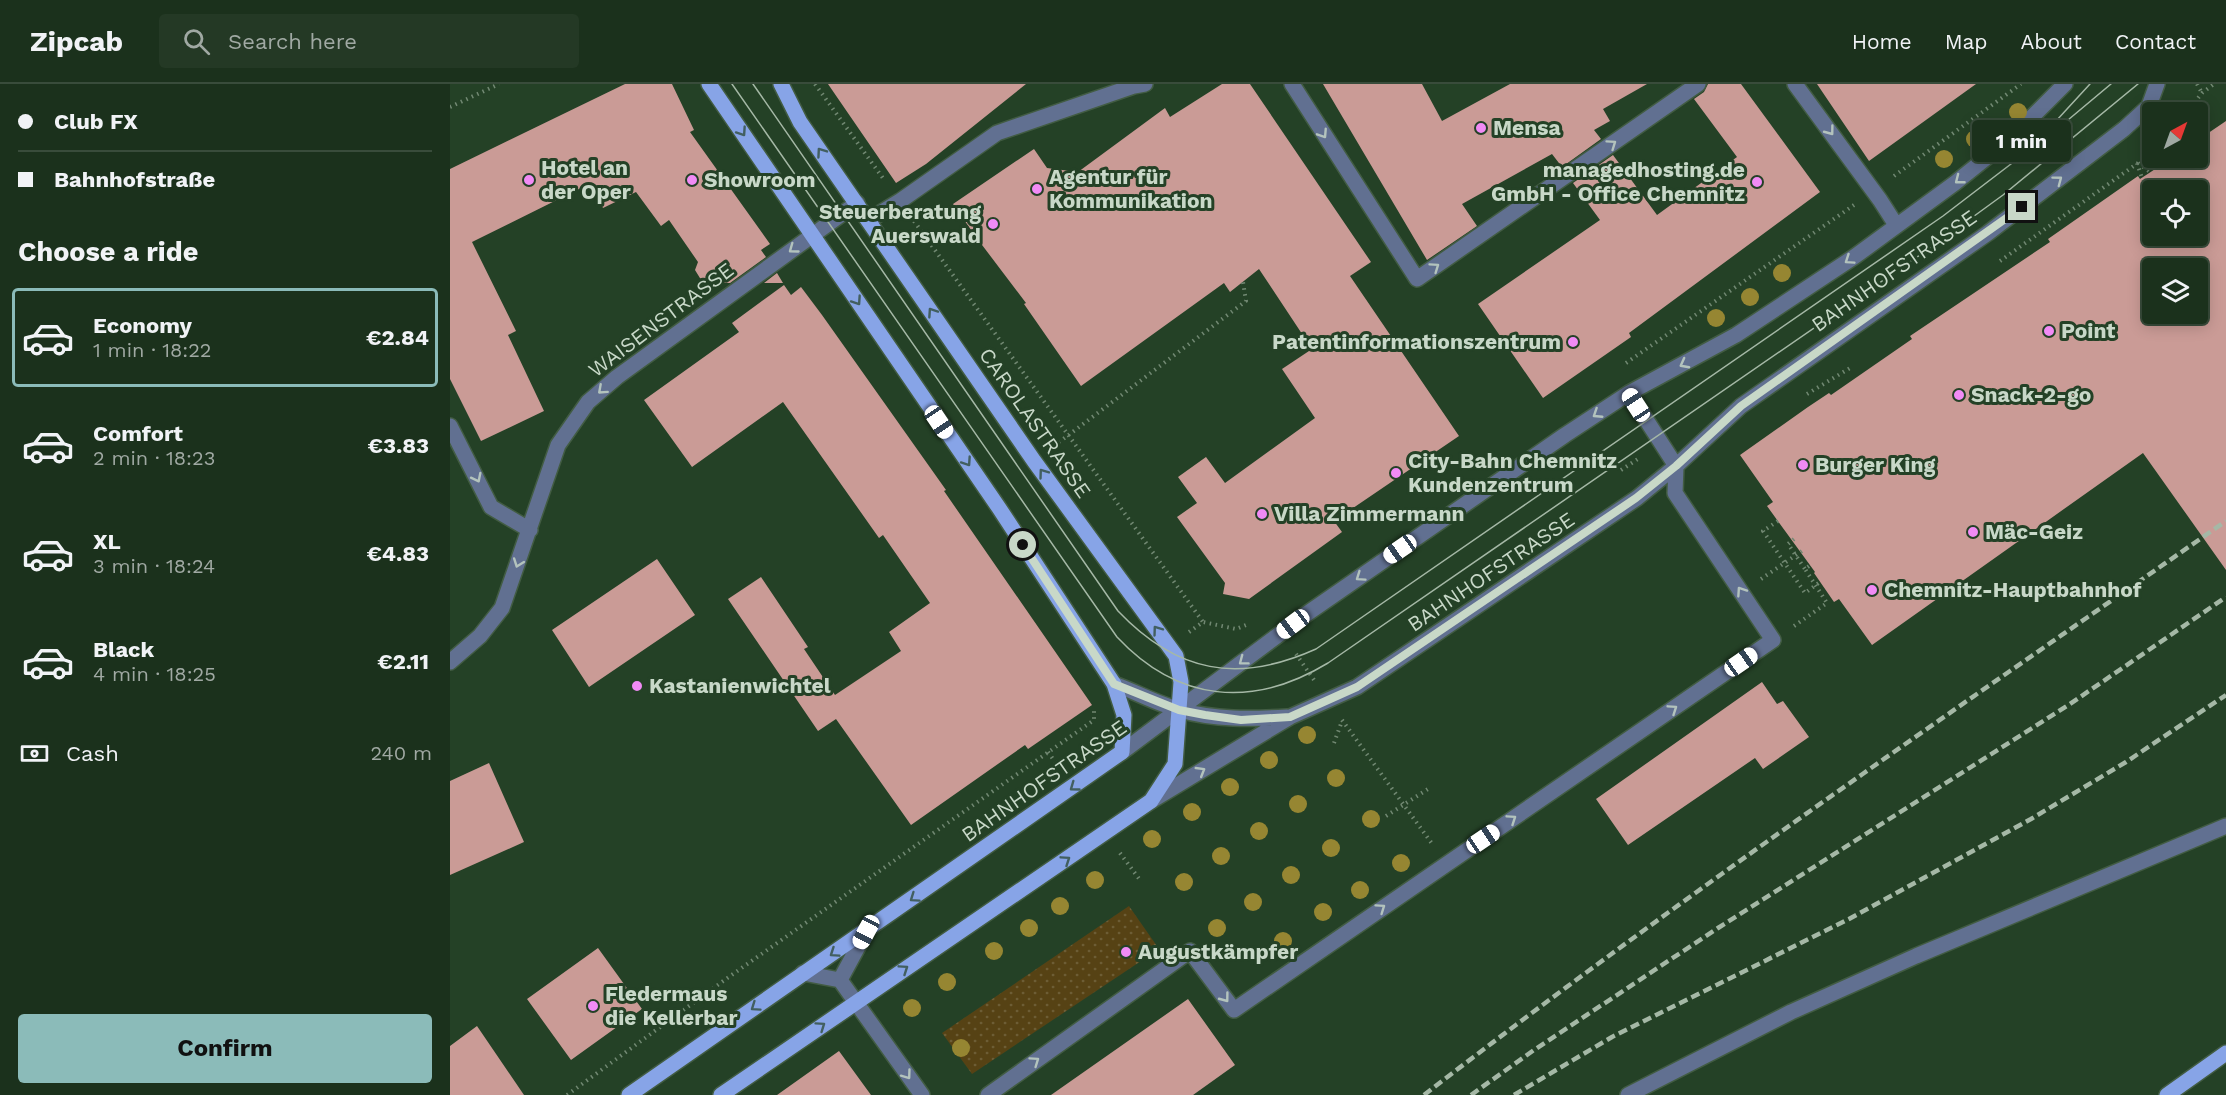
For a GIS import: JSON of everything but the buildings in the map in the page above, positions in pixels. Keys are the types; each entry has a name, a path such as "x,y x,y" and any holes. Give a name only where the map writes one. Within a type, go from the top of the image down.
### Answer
{"main road":[{"path":"709,84 999,508 1114,684 1125,715 1122,752"},
{"name":"CAROLASTRASSE","path":"781,84 800,122 1034,461 1176,656 1181,682 1175,764 1151,801"},
{"name":"BAHNHOFSTRASSE","path":"629,1095 1122,752"},
{"name":"BAHNHOFSTRASSE","path":"721,1095 1151,801"},
{"path":"2167,1095 2226,1053"}],"street":[{"path":"869,220 997,133 1145,84"},
{"path":"1292,84 1417,279 1698,84"},
{"path":"1795,84 1874,191 1896,225"},
{"name":"BAHNHOFSTRASSE","path":"1122,752 1280,633 1565,435 1629,393 1736,335 1854,257 1955,183 2011,138 2065,84"},
{"name":"BAHNHOFSTRASSE","path":"1151,801 1290,717 1357,687 1636,498 1676,466 1741,406 1988,233 2124,129 2149,106 2157,84"},
{"name":"WAISENSTRASSE","path":"450,662 480,636 502,608 558,445 588,402 617,376 857,203"},
{"path":"988,1095 1190,951 1234,1010 1773,640 1675,493 1676,466 1629,393"},
{"path":"450,426 491,507 530,530"},
{"path":"1114,684 1179,710 1241,720 1290,717"},
{"path":"1628,1095 1801,1007 1916,956 2226,826"},
{"path":"840,980 866,932"},
{"path":"803,973 840,980 922,1095"}],"path":[{"path":"450,107 498,84"},
{"path":"815,84 1203,622"},
{"path":"1618,368 1874,191 2022,84"},
{"path":"2197,84 2202,93"},
{"path":"2195,102 2214,84"},
{"path":"2000,261 2142,160"},
{"path":"2138,163 2150,172"},
{"path":"2138,163 2142,178"},
{"path":"1034,461 1246,302 1243,282"},
{"path":"1778,521 1763,531 1804,593 1820,582"},
{"path":"1773,640 1827,603 1788,544 1794,540"},
{"path":"1784,563 1802,551"},
{"path":"1805,569 1812,564"},
{"path":"1280,633 1329,701"},
{"path":"567,1095 726,979 1094,720 1094,701"},
{"path":"1334,744 1342,720 1349,715"},
{"path":"1342,720 1446,864"},
{"path":"1386,816 1428,789"},
{"path":"1114,844 1140,880"}],"shaded area":[{"path":"1129,906 1159,949 972,1074 942,1033"}],"tram line":[{"path":"732,84 1117,637 1140,659 1165,675 1191,686 1217,692 1244,692 1272,687 1300,678 1328,663 1933,246 2003,195 2138,84"},
{"path":"753,84 1118,611 1140,632 1163,648 1186,659 1210,666 1235,669 1260,667 1288,660 1316,649 1943,216 2062,125 2111,84"},
{"path":"2056,121 2090,84"}],"railway":[{"path":"1424,1095 1522,1020 1721,875 2226,521"},
{"path":"1471,1095 1534,1050 1718,928 2070,704 2226,597"},
{"path":"1514,1095 1612,1037 1849,919 2031,819 2126,762 2226,695"}],"place":[{"name":"Mensa","path":"1481,128"},
{"name":"Hotel an der Oper","path":"529,180"},
{"name":"Showroom","path":"692,180"},
{"name":"managedhosting.de GmbH - Office Chemnitz","path":"1757,182"},
{"name":"Agentur für Kommunikation","path":"1037,189"},
{"name":"Steuerberatung Auerswald","path":"993,224"},
{"name":"Point","path":"2049,331"},
{"name":"Patentinformationszentrum","path":"1573,342"},
{"name":"Snack-2-go","path":"1959,395"},
{"name":"Burger King","path":"1803,465"},
{"name":"City-Bahn Chemnitz Kundenzentrum","path":"1396,473"},
{"name":"Villa Zimmermann","path":"1262,514"},
{"name":"Mäc-Geiz","path":"1973,532"},
{"name":"Chemnitz-Hauptbahnhof","path":"1872,590"},
{"name":"Kastanienwichtel","path":"637,686"},
{"name":"Augustkämpfer","path":"1126,952"},
{"name":"Fledermaus die Kellerbar","path":"593,1006"}],"route":[{"path":"1023,545 1114,684 1179,710 1205,715 1241,720 1290,717 1357,687 1636,498 1676,466 1741,406 2022,207"}]}
